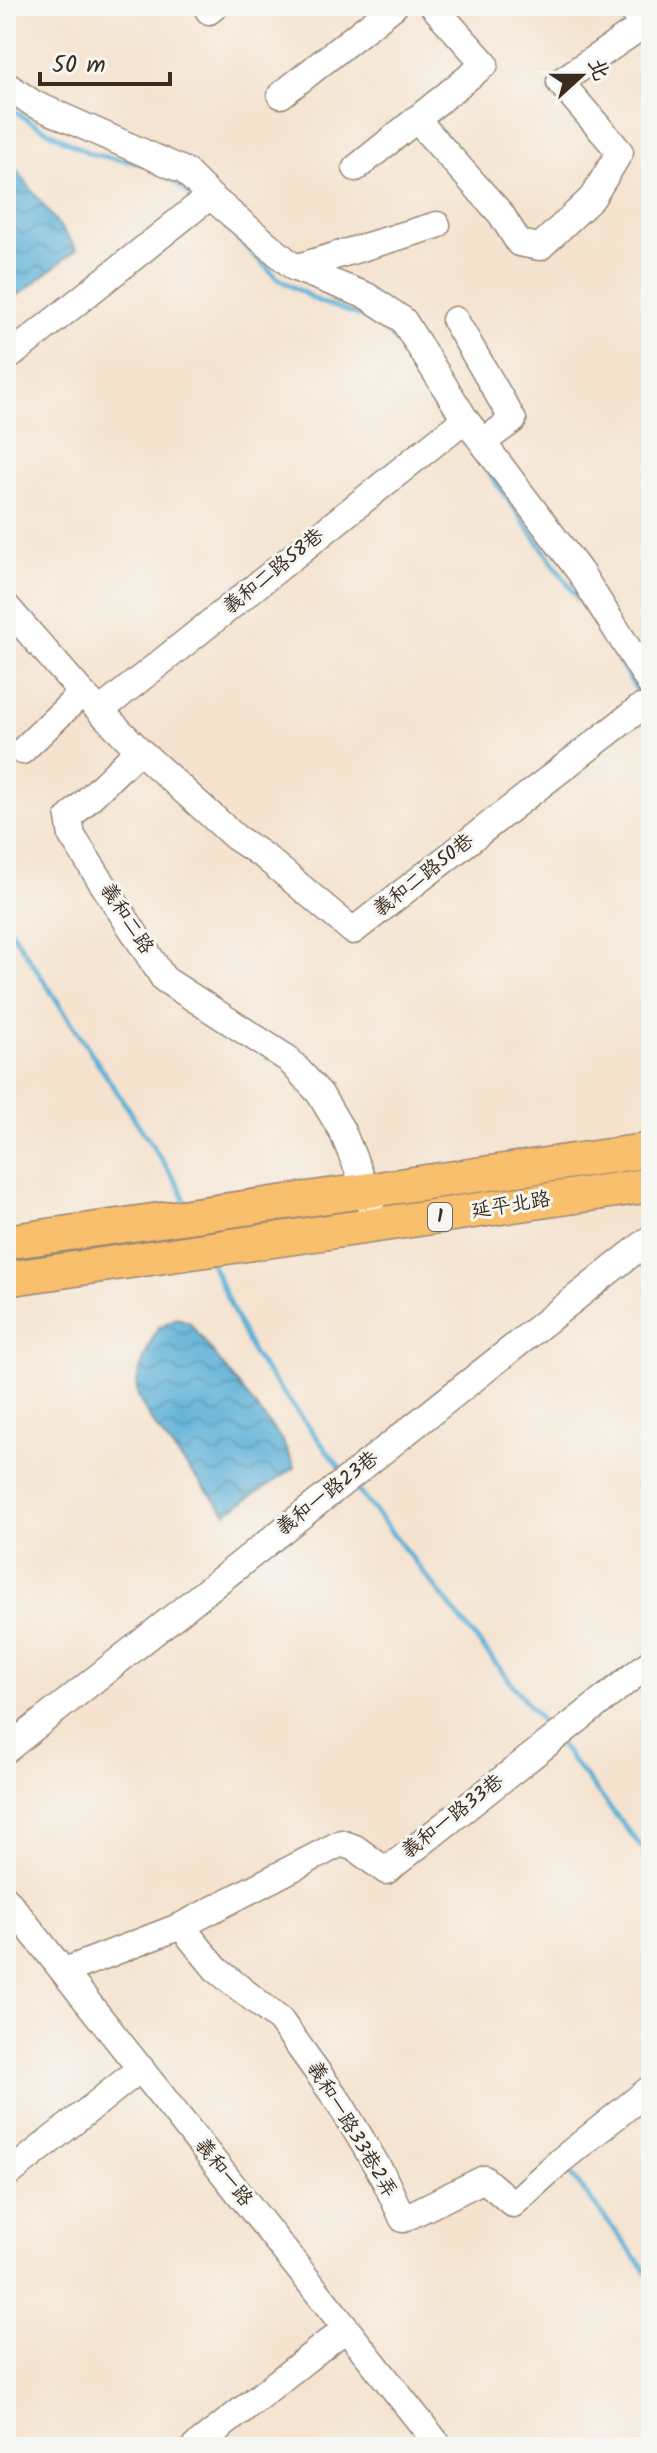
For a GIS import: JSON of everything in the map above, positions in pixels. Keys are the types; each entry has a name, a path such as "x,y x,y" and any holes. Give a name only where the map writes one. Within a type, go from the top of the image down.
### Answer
{"main road":[{"name":"延平北路","path":"6,1242 651,1150"},
{"name":"延平北路","path":"6,1279 651,1185"}],"street":[{"path":"281,95 394,6"},
{"path":"356,168 485,64 433,6"},
{"path":"416,119 501,214 519,243 540,247 592,198 620,152 560,82 641,21"},
{"path":"6,85 34,104 185,171 202,203 295,268 367,296 403,320 458,425 483,442 580,572 645,696"},
{"path":"6,359 202,203"},
{"path":"295,268 437,225"},
{"path":"455,320 513,420 483,442"},
{"name":"義和二路58巷","path":"22,751 458,425"},
{"path":"6,606 91,702 139,750"},
{"name":"義和二路50巷","path":"139,750 235,837 265,857 353,931 645,696"},
{"name":"義和二路","path":"139,750 69,818 72,836 164,979 288,1059 320,1094 342,1131 367,1191 375,1227"},
{"name":"義和一路23巷","path":"6,1750 651,1238"},
{"name":"義和一路33巷","path":"65,1971 181,1926 341,1843 355,1848 386,1871 651,1662"},
{"name":"義和一路","path":"6,1899 440,2447"},
{"name":"義和一路33巷2弄","path":"181,1926 216,1969 280,2020 339,2102 383,2176 403,2219 484,2179 513,2204 560,2161 651,2088"},
{"path":"6,2176 141,2068"},
{"path":"195,2447 345,2329"}],"water":[{"path":"6,156 77,249 15,298 6,310"},
{"path":"177,1318 189,1322 281,1439 295,1468 226,1513 162,1436 141,1404 137,1392 140,1368 158,1327"}],"waterway":[{"path":"6,104 29,121 91,154 138,163"},
{"path":"169,177 195,199"},
{"path":"226,227 277,278 320,302 378,322 401,347 438,401"},
{"path":"481,461 591,617 644,701"},
{"path":"6,923 180,1188 187,1206"},
{"path":"211,1263 253,1354 344,1473"},
{"path":"353,1484 551,1733"},
{"path":"559,1744 651,1859"},
{"path":"566,2168 651,2277"}]}
